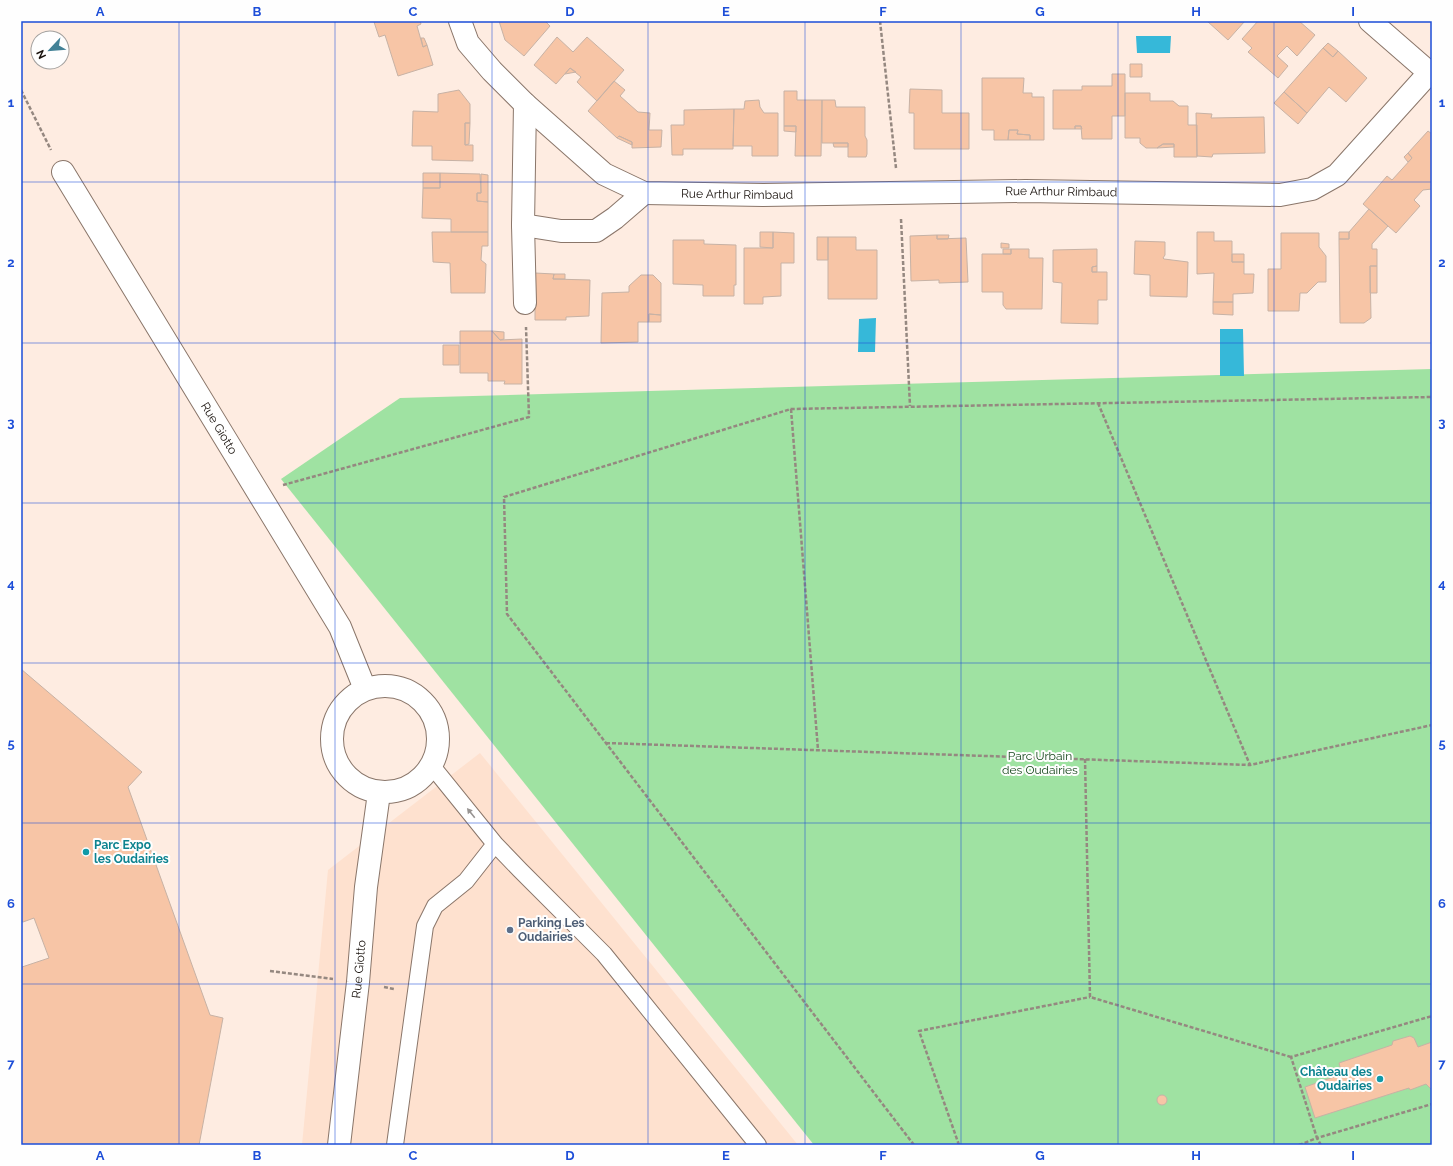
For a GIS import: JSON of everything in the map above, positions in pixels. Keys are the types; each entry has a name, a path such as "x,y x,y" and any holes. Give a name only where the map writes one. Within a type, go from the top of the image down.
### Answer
{"street":[{"name":"Rue Arthur Rimbaud","path":"460,21 468,43 492,71 525,104 604,174 644,193 771,195 1025,191 1280,195 1312,190 1337,175 1431,74"},
{"path":"1370,21 1431,74"},
{"path":"525,104 523,226 525,303"},
{"name":"Rue Giotto","path":"63,172 340,627 365,689"},
{"path":"523,226 561,231 596,230 615,218 644,193"},
{"path":"383,685 403,688 419,697 435,719 440,742 432,766 418,782 399,791 379,793 363,788 347,777 335,756 332,735 338,714 347,701 365,689 383,685"},
{"name":"Rue Giotto","path":"339,1145 358,982 366,887 379,793"}],"lane":[{"path":"432,766 495,844 604,954 758,1145"},
{"path":"396,1145 426,926 435,906 466,880 495,844"}],"path":[{"path":"21,90 63,172"},
{"path":"258,492 529,417 525,303"},
{"path":"914,1145 507,614 504,497 791,409 1432,397"},
{"path":"1098,403 1250,765"},
{"path":"791,409 818,750"},
{"path":"606,744 1250,765 1432,725"},
{"path":"1085,759 1090,996"},
{"path":"959,1145 919,1031 1090,996 1291,1057 1432,1016"},
{"path":"1291,1057 1317,1138 1321,1145"},
{"path":"1299,1145 1317,1138 1432,1104"}],"shaded area":[{"name":"Parking Les Oudairies","path":"480,753 798,1145 302,1145 328,870"}],"green space":[{"name":"Parc Urbain des Oudairies","path":"1432,369 1432,1145 814,1145 281,479 400,398"}],"water":[{"path":"1136,36 1171,36 1170,53 1137,53"},
{"path":"876,318 875,352 858,352 859,319"},
{"path":"1220,329 1243,329 1244,376 1220,376"}],"building":[{"path":"420,21 421,24 417,26 423,47 427,45 433,65 398,76 385,35 379,37 374,22"},
{"path":"499,21 545,21 550,26 524,56 505,40"},
{"path":"1207,21 1245,21 1228,40"},
{"path":"1258,21 1299,21 1315,35 1297,56 1287,46 1277,56 1288,66 1278,78 1248,52 1252,48 1242,39"},
{"path":"557,37 573,52 587,37 624,70 597,101 577,82 581,77 570,68 556,84 534,65"},
{"path":"421,38 424,38 427,45 423,47"},
{"path":"1328,43 1338,51 1333,57 1323,48"},
{"path":"1323,48 1333,57 1338,51 1367,78 1346,102 1329,87 1307,113 1284,92"},
{"path":"1130,64 1142,64 1142,77 1130,77"},
{"path":"570,68 576,72 565,74"},
{"path":"1112,74 1125,74 1125,116 1112,116 1112,139 1082,139 1081,126 1075,126 1075,129 1053,129 1053,90 1082,90 1082,86 1112,86"},
{"path":"982,78 1024,78 1023,93 1032,93 1032,97 1044,97 1044,140 1030,140 1030,135 1017,134 1018,130 1009,130 1008,140 994,140 994,130 982,130"},
{"path":"614,81 625,90 620,96 638,112 650,113 649,130 662,130 661,147 632,148 632,142 619,136 617,138 588,111"},
{"path":"910,89 942,90 942,113 969,113 969,149 914,149 914,113 909,113"},
{"path":"459,90 470,104 470,123 465,123 465,145 473,145 473,161 432,160 432,146 412,146 413,111 438,112 438,94"},
{"path":"784,91 797,91 797,100 822,100 821,156 795,156 796,126 784,126"},
{"path":"1284,92 1307,113 1298,124 1274,103"},
{"path":"1125,93 1150,93 1150,101 1173,101 1179,106 1188,106 1188,125 1197,125 1197,157 1174,157 1174,144 1163,144 1157,148 1146,148 1140,143 1140,138 1125,138"},
{"path":"759,100 760,107 764,113 778,113 778,156 752,156 752,146 733,146 734,109 744,109 745,101"},
{"path":"822,100 835,100 836,107 865,107 865,136 867,140 866,157 848,157 848,143 822,143"},
{"path":"734,109 733,149 683,149 683,155 672,155 671,125 684,125 684,110"},
{"path":"1196,113 1212,114 1211,118 1264,117 1265,153 1213,154 1212,157 1197,156"},
{"path":"465,123 470,123 469,144 465,145"},
{"path":"784,126 796,126 796,132 784,131"},
{"path":"1075,126 1081,126 1082,129 1075,129"},
{"path":"1009,130 1018,130 1017,134 1030,135 1030,140 1008,140"},
{"path":"1428,131 1432,134 1432,189 1423,190 1414,200 1420,206 1396,233 1363,204 1387,176 1392,180 1412,158 1408,153"},
{"path":"619,136 632,142 632,145 617,138"},
{"path":"833,143 848,143 848,147 834,147"},
{"path":"1163,144 1174,144 1174,147 1157,148"},
{"path":"1408,153 1412,158 1408,162 1404,157"},
{"path":"423,173 440,173 440,188 423,188"},
{"path":"440,173 480,174 481,193 477,193 477,201 488,202 488,232 451,232 451,219 422,218 423,188 440,188"},
{"path":"481,174 488,175 488,202 477,201 477,193 481,193"},
{"path":"1369,209 1388,226 1372,244 1372,249 1377,249 1377,266 1370,266 1371,318 1364,323 1340,323 1339,239 1349,239 1349,232"},
{"path":"432,232 488,232 488,246 482,246 481,260 486,264 485,293 451,293 450,263 433,262"},
{"path":"760,232 773,232 773,248 760,247"},
{"path":"773,232 794,233 794,263 781,263 781,296 763,297 763,304 744,304 744,248 773,248"},
{"path":"1197,232 1214,232 1214,241 1232,241 1232,262 1244,262 1244,274 1254,274 1253,293 1233,294 1233,302 1213,302 1214,273 1197,274"},
{"path":"1339,232 1349,232 1349,239 1339,239"},
{"path":"1281,233 1319,233 1319,247 1326,256 1326,282 1318,282 1307,293 1300,293 1299,311 1268,311 1268,269 1281,269"},
{"path":"937,235 949,235 948,239 937,239"},
{"path":"937,235 937,239 966,238 968,282 939,283 939,280 911,281 910,236"},
{"path":"817,237 828,237 828,260 817,260"},
{"path":"828,237 856,237 856,250 877,250 877,299 828,299"},
{"path":"673,240 704,240 704,244 736,245 736,285 734,285 734,296 703,296 703,285 673,284"},
{"path":"1135,241 1165,242 1164,259 1188,262 1187,297 1150,296 1150,275 1134,274"},
{"path":"1001,243 1009,244 1009,248 1001,248"},
{"path":"1003,249 1011,249 1011,254 1003,254"},
{"path":"1011,249 1029,249 1029,258 1043,258 1042,309 1006,309 1003,305 1003,292 982,292 982,254 1011,254"},
{"path":"1097,249 1097,266 1092,267 1092,272 1107,272 1107,300 1098,300 1098,324 1061,323 1062,283 1053,282 1053,250"},
{"path":"1232,254 1244,254 1244,262 1232,262"},
{"path":"1097,266 1097,272 1092,272 1092,267"},
{"path":"1370,266 1377,266 1377,293 1370,293"},
{"path":"535,273 554,274 553,279 590,280 589,316 566,317 566,320 535,320"},
{"path":"554,274 565,274 565,279 553,279"},
{"path":"641,275 653,275 661,283 661,315 649,314 649,322 638,322 638,342 601,343 602,293 629,292 629,286"},
{"path":"1213,302 1233,302 1233,315 1213,314"},
{"path":"649,314 661,315 661,322 649,322"},
{"path":"460,331 492,331 500,340 522,339 522,384 504,384 505,381 488,381 488,373 460,373"},
{"path":"492,331 504,332 504,339 500,340"},
{"path":"443,345 459,345 459,365 443,365"},
{"name":"Parc Expo les Oudairies","path":"21,669 142,772 128,787 210,1015 223,1018 199,1145 21,1145 21,972 22,967 49,958 34,918 23,922 21,921"},
{"name":"Château des Oudairies","path":"1410,1036 1414,1038 1418,1047 1432,1042 1432,1090 1426,1084 1410,1090 1409,1088 1315,1118 1305,1087 1342,1074 1339,1063 1392,1045 1393,1041"},
{"path":"1162,1095 1167,1100 1162,1105 1157,1100"}],"place":[{"name":"Parc Expo les Oudairies","path":"86,852"},
{"name":"Parking Les Oudairies","path":"510,930"},
{"name":"Château des Oudairies","path":"1380,1079"}]}
